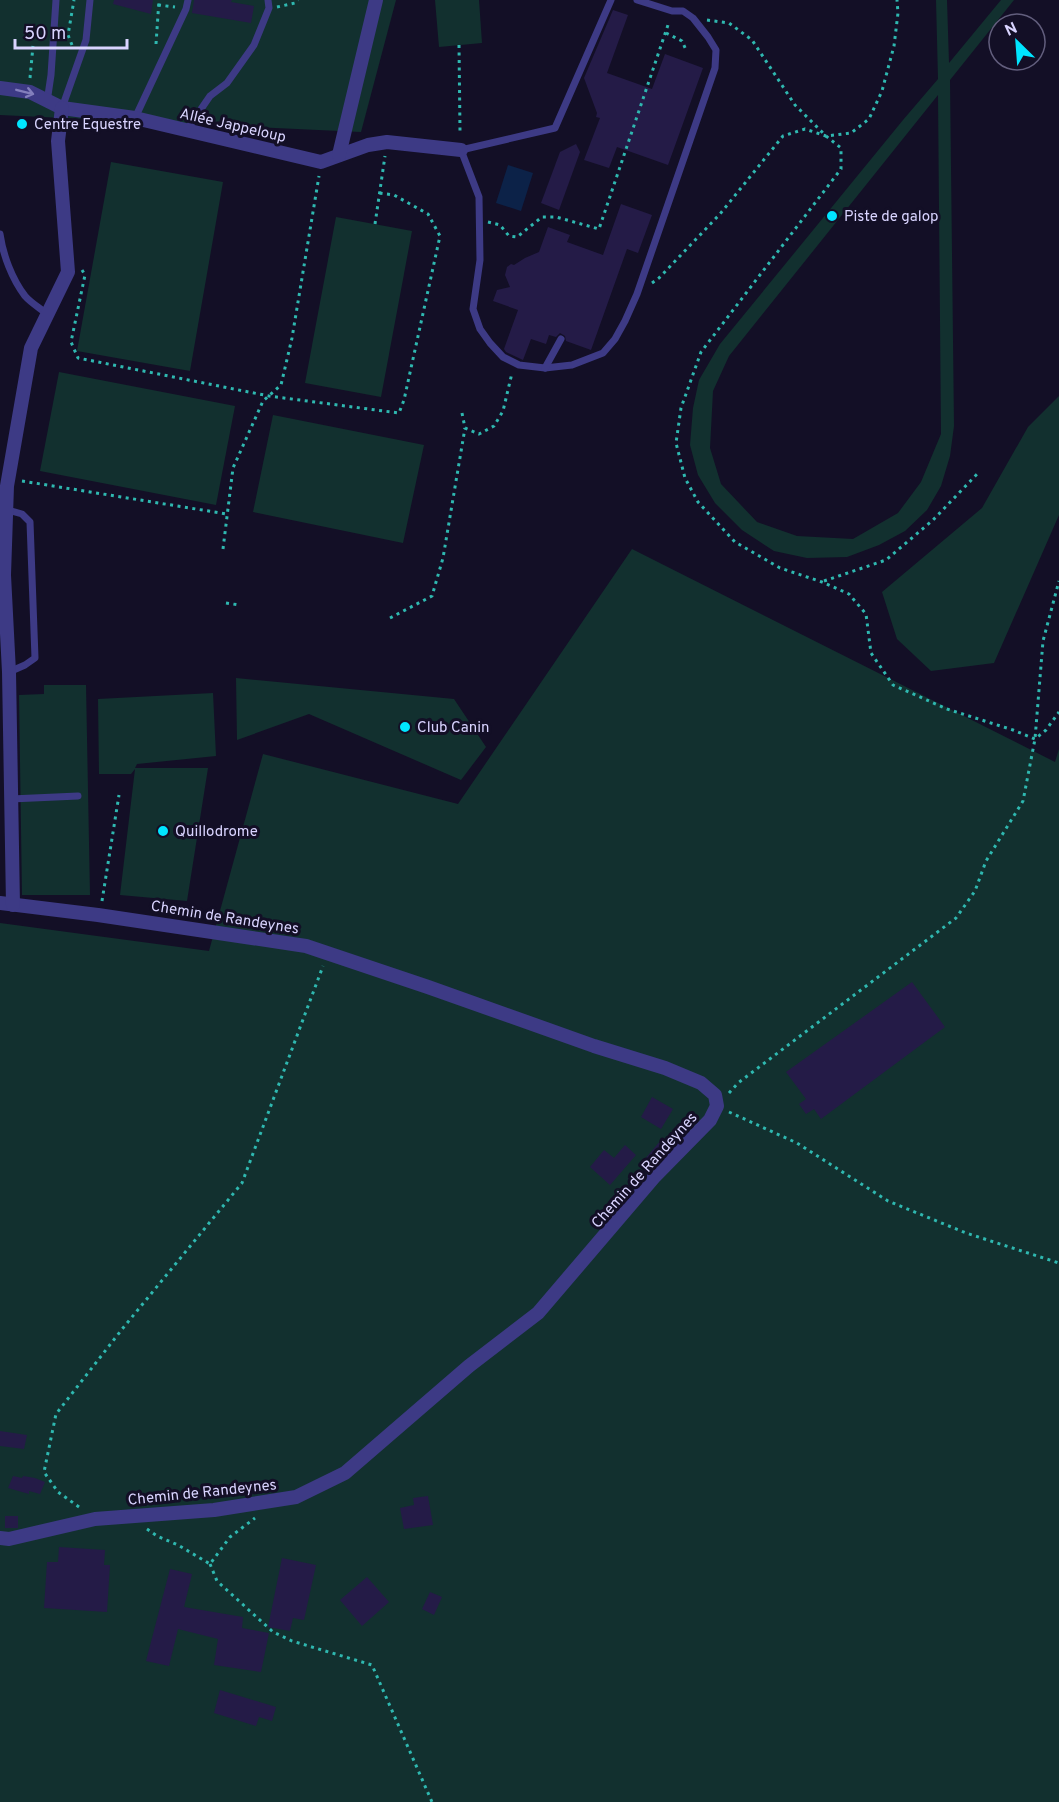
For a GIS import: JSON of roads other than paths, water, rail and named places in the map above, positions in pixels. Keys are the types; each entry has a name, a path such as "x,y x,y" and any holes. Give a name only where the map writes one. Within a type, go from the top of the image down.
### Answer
{"street":[{"path":"339,155 376,0"},
{"name":"Allée Jappeloup","path":"0,88 30,92 62,108 135,118 321,162 339,155"},
{"path":"7,904 11,799 5,696 9,672 2,579 3,509 31,348 68,272 58,141 62,108"},
{"path":"339,155 368,145 387,142 461,150"},
{"name":"Chemin de Randeynes","path":"0,1538 9,1539 95,1519 214,1510 297,1497 345,1473 469,1366 538,1313 656,1176 711,1120 717,1106 715,1095 701,1083 665,1068 594,1046 306,946 7,904"}],"lane":[{"path":"47,102 56,0"},
{"path":"62,108 86,40 90,0"},
{"path":"135,118 186,9 188,0"},
{"path":"186,131 210,96 227,83 254,45 269,8 268,0"},
{"path":"611,0 555,128 461,150 479,197 480,260 473,309 480,329 490,344 503,357 519,365 544,368 572,365 603,353 620,330 637,294 715,68 716,50 693,18 683,11 672,11 637,0"},
{"path":"0,234 1,244 12,275 26,297 47,314"},
{"path":"544,368 561,339"},
{"path":"3,509 22,514 30,522 35,658 9,672"},
{"path":"11,799 78,796"}],"water":[{"path":"508,165 533,173 521,211 496,203"}],"place":[{"name":"Centre Equestre","path":"22,124"},
{"name":"Piste de galop","path":"832,216"},
{"name":"Club Canin","path":"405,727"},
{"name":"Quillodrome","path":"163,831"}]}
